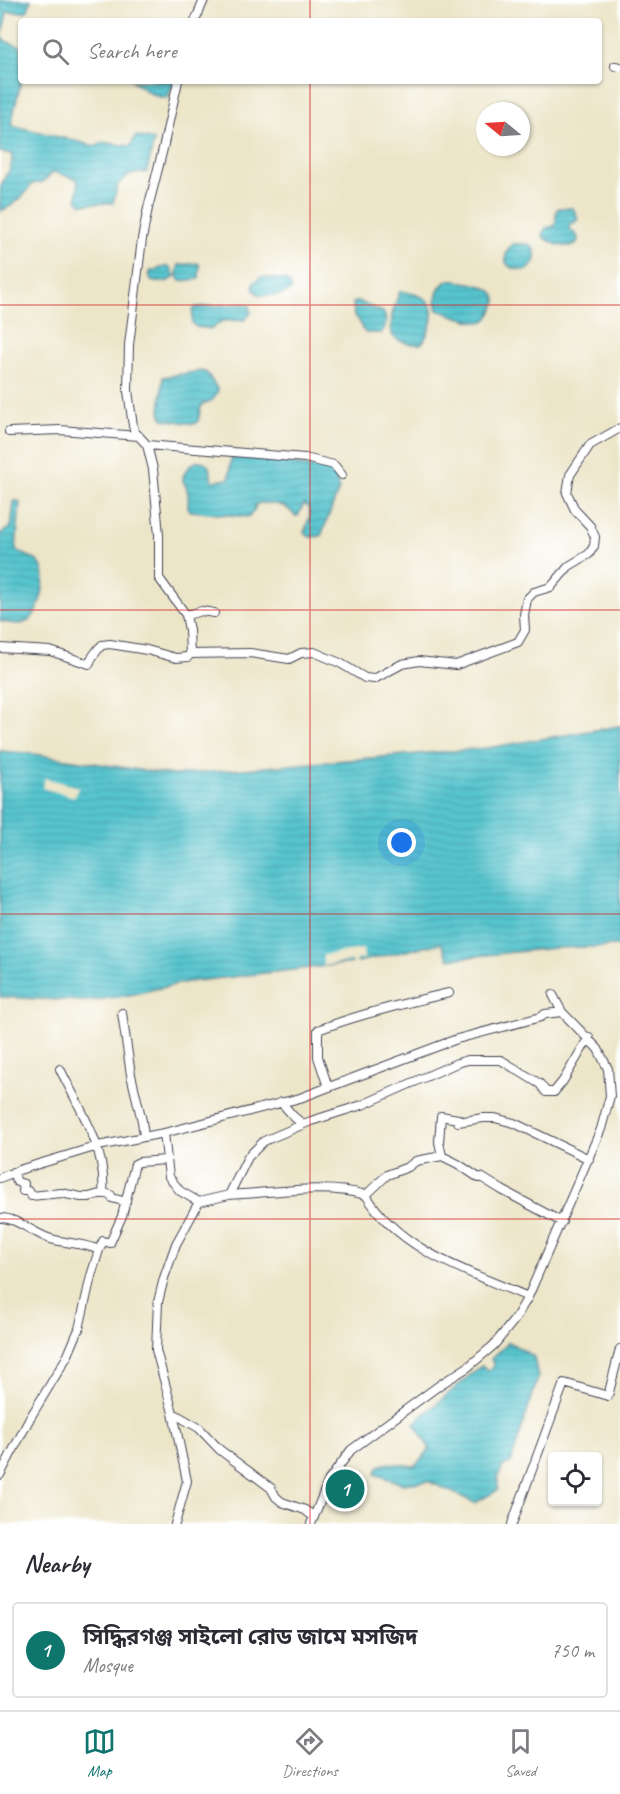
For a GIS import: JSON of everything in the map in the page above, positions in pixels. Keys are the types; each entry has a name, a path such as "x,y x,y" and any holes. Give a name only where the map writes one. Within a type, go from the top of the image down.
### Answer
{"street":[{"path":"196,18 204,0"},
{"path":"177,84 147,208 142,239 129,345 128,391 133,426 147,445 155,488 159,535 159,578 186,615 190,654"},
{"path":"0,648 50,651 89,664 102,645 110,644 147,650 176,658 188,657 190,654 250,653 289,659 301,653 314,652 340,663 365,678 374,679 402,664 419,661 456,664 518,642 525,630 524,615 527,599 534,592 551,587 568,566 589,554 594,546 595,537 590,526 570,501 567,493 568,485 573,471 590,445 620,428"},
{"path":"9,432 60,430 139,436"},
{"path":"147,445 305,458 334,465 342,475"},
{"path":"186,615 201,611 214,613"},
{"path":"328,1087 318,1057 318,1030 404,1003 450,993"},
{"path":"312,1520 329,1480 351,1450 468,1367 494,1345 515,1319 528,1297 602,1128 610,1096 608,1069 598,1049 562,1012 553,995"},
{"path":"0,1178 98,1146 164,1133 300,1098 457,1039 545,1014 562,1012"},
{"path":"122,1013 131,1075 144,1136"},
{"path":"229,1195 248,1157 264,1141 303,1124 402,1089 447,1066 468,1060 501,1060 540,1084 546,1092 554,1092 563,1082 588,1037"},
{"path":"60,1069 98,1146 103,1172 103,1194"},
{"path":"281,1102 294,1118 303,1124"},
{"path":"442,1156 439,1142 441,1116 458,1119 458,1122 495,1118 514,1123 589,1159"},
{"path":"164,1133 169,1177 180,1191 199,1202 229,1195 264,1191 352,1191 366,1195 375,1210 396,1230 424,1251 528,1297"},
{"path":"366,1195 387,1176 416,1161 442,1156 479,1179 481,1177 562,1222"},
{"path":"0,1475 72,1346 79,1329 98,1253 103,1241 110,1243 120,1224 135,1164 166,1160"},
{"path":"13,1172 17,1182 24,1184 23,1191 28,1191 31,1196 61,1194 89,1197 103,1194 126,1202"},
{"path":"175,1524 187,1480 173,1413 156,1350 158,1302 176,1244 199,1202"},
{"path":"0,1218 16,1221 49,1239 82,1244 98,1253"},
{"path":"512,1524 564,1383 608,1396 620,1349"},
{"path":"173,1413 199,1428 220,1450 271,1488 276,1497 305,1510 312,1520"}],"water":[{"path":"0,0 31,0 28,10 24,12 7,12 2,37 7,42 18,45 18,84 20,84 11,125 95,146 102,142 130,146 136,136 154,140 147,172 129,175 118,184 113,203 82,204 77,200 77,179 53,172 43,182 32,184 18,200 0,211 1,186 10,169 12,154 0,152"},
{"path":"136,84 174,84 167,98 144,90"},
{"path":"573,208 578,219 570,224 569,229 577,235 578,240 575,245 563,246 544,238 543,233 546,228 555,226 557,209"},
{"path":"513,244 528,244 534,249 535,260 528,270 518,270 507,263 506,254"},
{"path":"198,263 200,266 199,279 180,281 177,273 179,265"},
{"path":"168,266 175,276 173,278 164,282 151,281 149,274 151,271"},
{"path":"261,277 284,280 290,284 292,290 276,295 259,295 253,289 254,283"},
{"path":"449,280 483,286 495,295 496,302 486,320 470,321 438,310 436,301 438,293"},
{"path":"401,291 423,297 431,305 430,327 421,344 404,342 391,334 392,315"},
{"path":"358,301 383,312 386,323 381,333 366,333 362,329 359,320 354,316 353,303"},
{"path":"245,304 250,306 251,313 245,320 222,321 212,329 196,327 192,323 193,310 196,307"},
{"path":"201,371 207,373 218,390 213,400 203,404 197,422 194,424 163,419 160,412 163,377"},
{"path":"240,455 331,470 335,473 339,489 321,536 310,537 304,533 310,513 304,504 298,516 284,506 260,503 256,504 254,511 248,517 188,509 188,492 183,477 190,466 202,461 209,467 212,481 229,479 231,458"},
{"path":"14,501 20,503 16,550 38,562 44,577 42,594 36,611 28,621 18,624 0,621 0,534 11,527"},
{"path":"620,726 620,946 554,948 449,959 441,943 353,963 187,982 125,996 85,1001 0,997 0,751 173,775 487,748"},
{"path":"509,1342 534,1357 538,1378 511,1462 503,1466 498,1477 498,1490 475,1503 428,1481 403,1484 375,1474 379,1466 388,1463 415,1466 430,1449 414,1423 482,1365 488,1371 494,1366 491,1359"}],"pier":[{"path":"45,778 78,787 75,797 42,788"},
{"path":"363,949 364,959 356,960 357,965 354,966 352,961 323,966 323,955"}],"place":[{"name":"সিদ্ধিরগঞ্জ সাইলো রোড জামে মসজিদ","path":"345,1489"}]}
